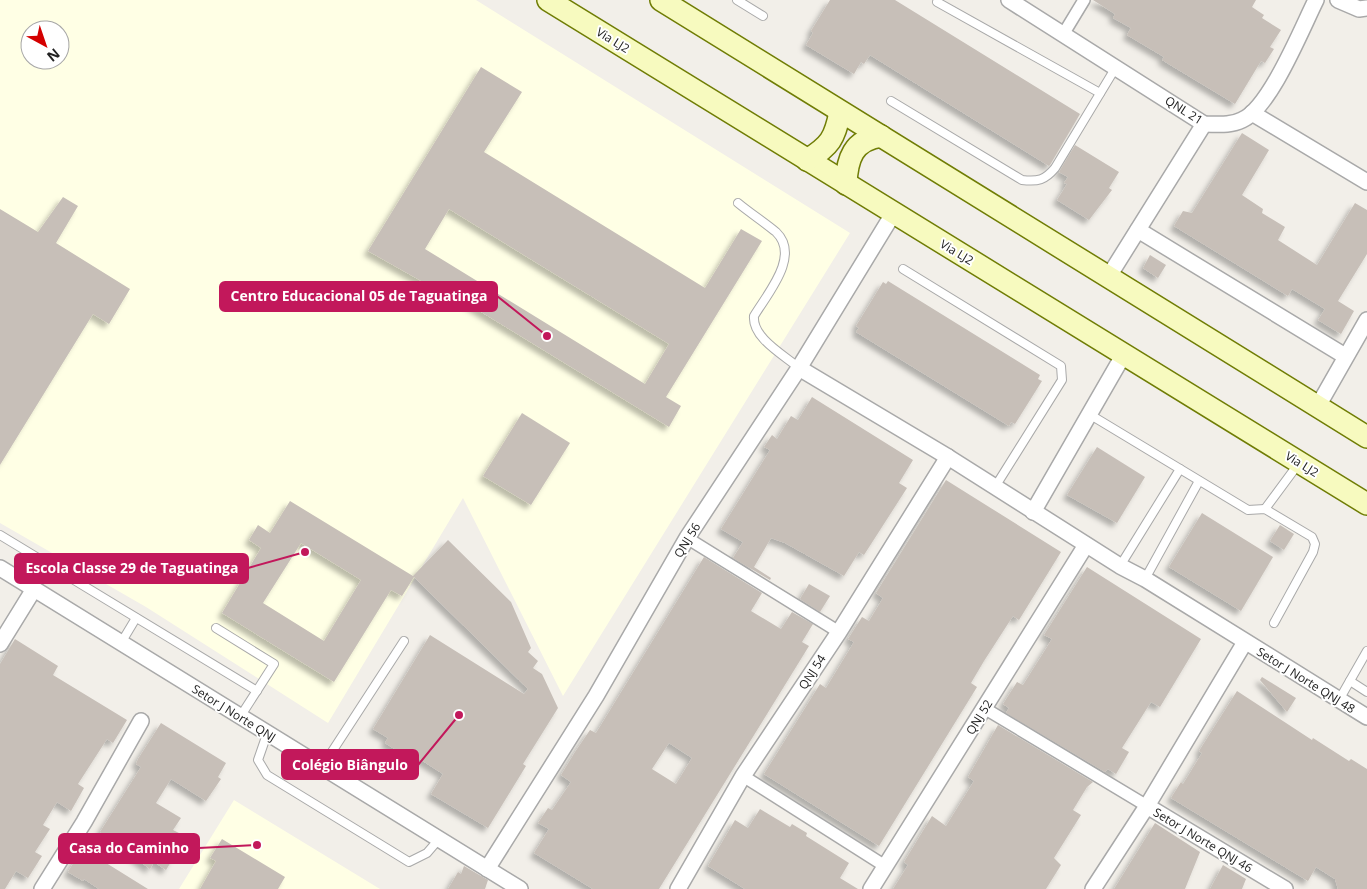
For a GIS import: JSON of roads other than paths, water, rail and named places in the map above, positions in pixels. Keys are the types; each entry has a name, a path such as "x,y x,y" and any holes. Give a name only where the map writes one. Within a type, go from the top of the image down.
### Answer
{"main road":[{"name":"Via LJ2","path":"548,0 1367,504"},
{"path":"661,0 1367,437"},
{"path":"807,160 825,149 836,132 840,112"},
{"path":"846,184 847,168 851,156 858,145 869,138 881,136"}],"street":[{"name":"QNL 21","path":"1009,0 1064,33 1204,124 1226,125 1243,120 1269,94 1316,0"},
{"path":"1064,33 1084,0"},
{"path":"1338,0 1359,9 1367,8"},
{"path":"1252,113 1367,182"},
{"path":"1109,276 1204,124"},
{"name":"QNJ 56","path":"487,869 596,696 687,538 799,368 894,214"},
{"path":"1138,230 1345,356"},
{"path":"1318,406 1367,320"},
{"path":"1033,512 1124,354"},
{"name":"Setor J Norte QNJ 48","path":"799,368 948,457 1086,545 1145,579 1367,717"},
{"name":"QNJ 54","path":"678,889 743,776 839,632 948,457"},
{"path":"687,538 839,632"},
{"name":"QNJ 52","path":"871,889 1086,545"},
{"name":"Setor J Norte QNJ","path":"0,568 520,889"},
{"path":"0,644 34,589"},
{"path":"1093,889 1147,806 1245,642"},
{"path":"984,708 1147,806"},
{"path":"42,889 84,822 142,721"},
{"path":"743,776 885,866"},
{"name":"Setor J Norte QNJ 46","path":"1147,806 1285,889"}],"lane":[{"path":"737,0 763,16"},
{"path":"937,2 1100,93"},
{"path":"891,101 1022,180 1033,182 1046,179 1056,168 1116,67"},
{"path":"738,203 777,233 782,241 784,264 754,316 754,322 759,334 799,368"},
{"path":"903,269 1061,366 1062,380 995,487"},
{"path":"1089,414 1248,510 1265,509 1312,537 1315,544 1313,552 1274,623"},
{"path":"1265,509 1299,462"},
{"path":"1120,566 1180,469"},
{"path":"1145,579 1199,481"},
{"path":"0,535 257,691"},
{"path":"121,643 136,618"},
{"path":"216,628 274,664 240,717"},
{"path":"322,767 404,641"},
{"path":"1339,700 1367,651"},
{"path":"1350,681 1367,692"},
{"path":"267,734 258,760 267,775 409,862 427,853 439,840"}],"place":[{"name":"Centro Educacional 05 de Taguatinga","path":"547,336"},
{"name":"Escola Classe 29 de Taguatinga","path":"305,552"},
{"name":"Colégio Biângulo","path":"459,715"},
{"name":"Casa do Caminho","path":"257,845"}]}
